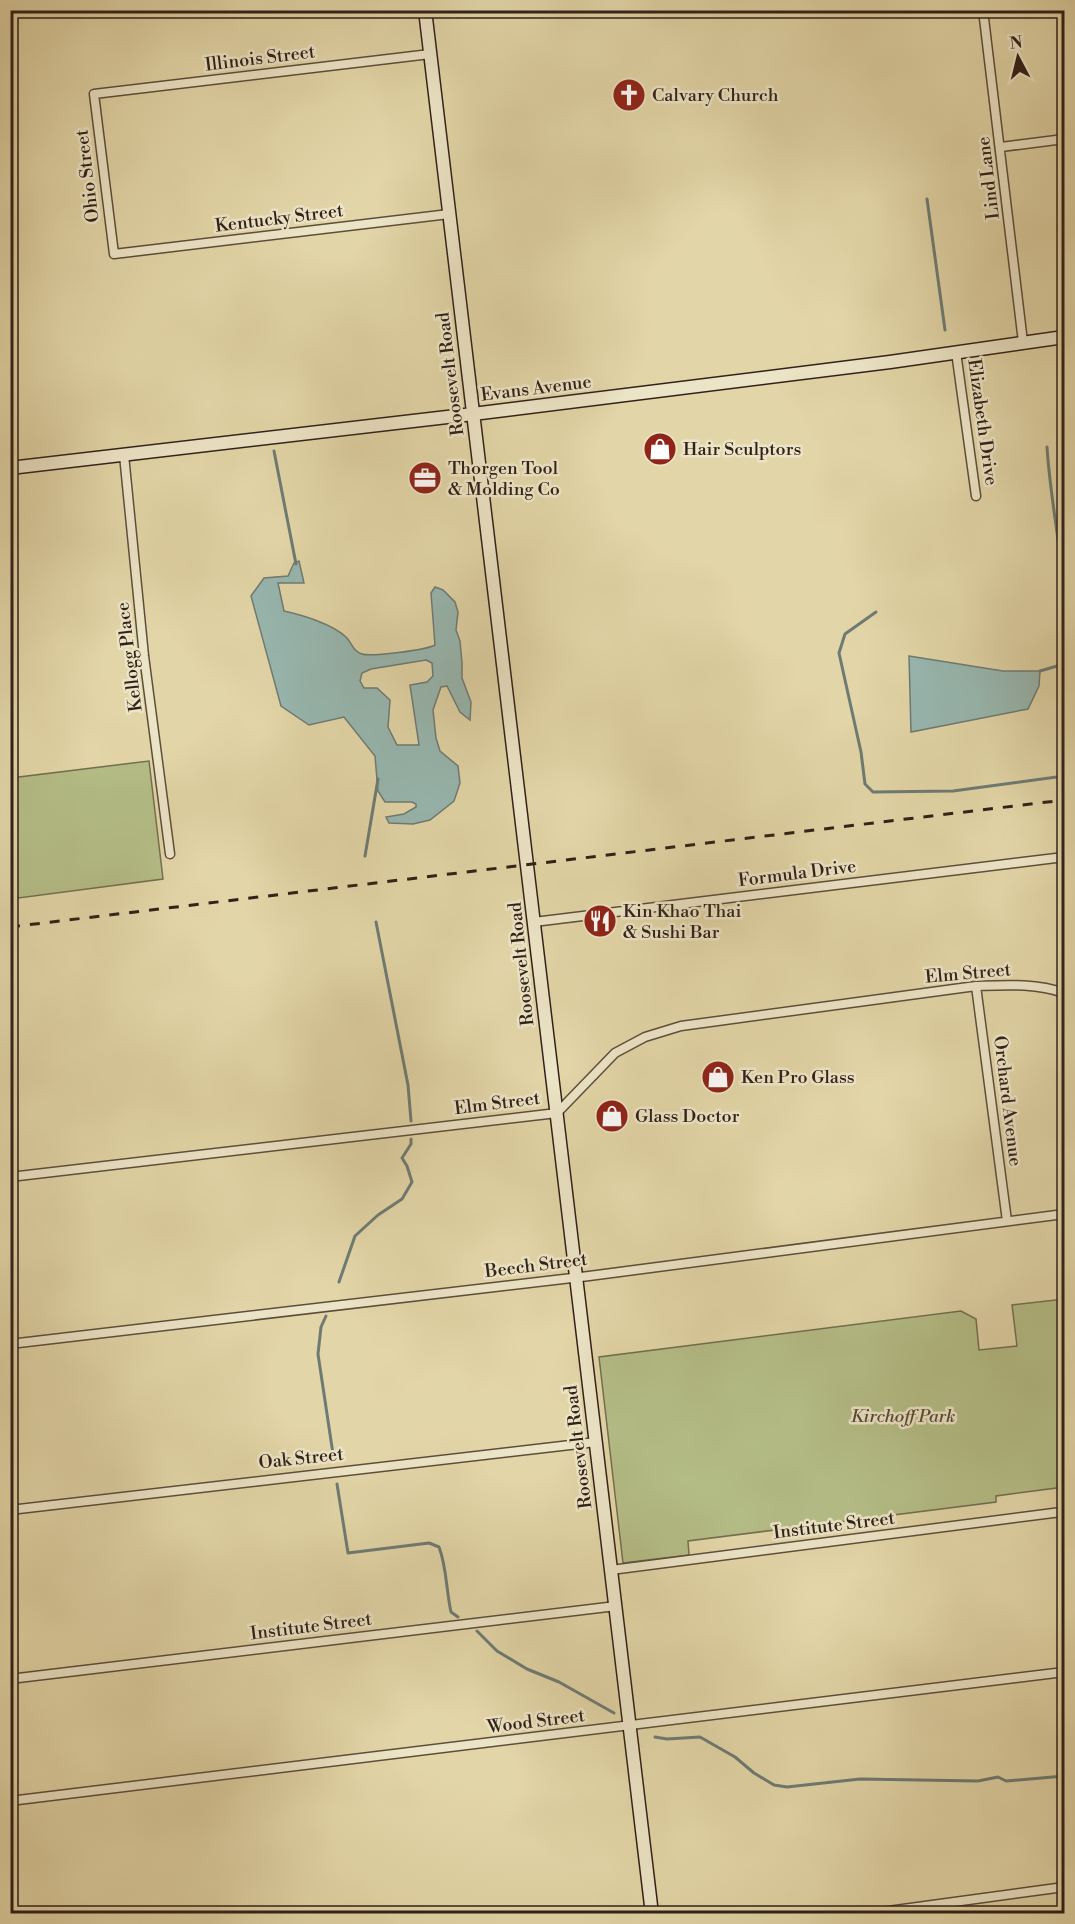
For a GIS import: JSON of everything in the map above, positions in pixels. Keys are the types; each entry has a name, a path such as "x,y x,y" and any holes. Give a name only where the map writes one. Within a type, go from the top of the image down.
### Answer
{"street":[{"name":"Roosevelt Road","path":"425,10 652,1914"},
{"name":"Lind Lane","path":"983,10 1023,342"},
{"name":"Illinois Street","path":"94,94 430,54"},
{"name":"Ohio Street","path":"94,94 114,254"},
{"path":"1001,147 1065,139"},
{"name":"Kentucky Street","path":"114,254 449,214"},
{"name":"Evans Avenue","path":"10,468 473,414 1065,336"},
{"name":"Elizabeth Drive","path":"956,352 976,496"},
{"name":"Kellogg Place","path":"124,455 144,656 170,854"},
{"name":"Formula Drive","path":"534,922 1065,857"},
{"name":"Elm Street","path":"10,1177 556,1113 615,1053 645,1037 681,1026 976,986 1016,984 1065,993"},
{"name":"Orchard Avenue","path":"976,986 1007,1221"},
{"name":"Beech Street","path":"10,1344 576,1277 1065,1214"},
{"name":"Oak Street","path":"10,1509 596,1442"},
{"name":"Institute Street","path":"611,1570 1061,1512"},
{"name":"Institute Street","path":"10,1679 616,1606"},
{"name":"Wood Street","path":"10,1801 1065,1671"},
{"path":"866,1914 1065,1887"}],"green space":[{"path":"149,761 163,879 11,899 11,778"},
{"name":"Kirchoff Park","path":"1064,1299 1064,1487 996,1496 996,1502 688,1541 689,1555 623,1563 599,1357 961,1311 976,1319 979,1350 1017,1346 1012,1305"}],"water":[{"path":"299,561 304,583 278,583 284,611 334,628 347,638 355,650 362,654 376,655 435,645 431,593 435,587 443,590 455,602 458,612 456,630 460,641 462,678 471,702 470,720 460,712 447,686 441,687 433,710 436,738 440,751 458,766 460,783 454,801 430,820 413,824 389,823 386,817 404,814 416,807 416,804 385,802 378,791 375,756 344,717 309,725 281,706 251,596 264,578 288,576 294,563","holes":["426,660 432,663 433,676 427,682 410,685 419,745 397,745 388,727 390,700 377,688 364,688 360,681 362,673 371,669"]},
{"path":"909,656 1003,671 1040,671 1039,686 1028,709 911,732"}],"waterway":[{"path":"927,199 945,330"},
{"path":"1047,447 1064,597"},
{"path":"274,451 296,564"},
{"path":"876,612 845,634 839,653 861,752 865,784 873,792 953,791 1064,776"},
{"path":"1040,671 1057,666 1064,657"},
{"path":"365,856 378,779"},
{"path":"376,922 408,1085 411,1121"},
{"path":"339,1282 355,1236 378,1215 402,1199 412,1182 402,1158 411,1144 411,1139"},
{"path":"326,1316 321,1327 318,1354 333,1454"},
{"path":"337,1484 348,1553 429,1543 439,1547 444,1563 451,1612 458,1617"},
{"path":"477,1631 497,1651 527,1669 559,1682 614,1713"},
{"path":"655,1737 667,1739 700,1737 735,1757 754,1773 774,1785 787,1787 860,1779 978,1781 998,1777 1006,1781 1064,1776"}],"railway":[{"path":"10,927 1064,800"}],"place":[{"name":"Calvary Church","path":"629,95"},
{"name":"Hair Sculptors","path":"660,449"},
{"name":"Thorgen Tool & Molding Co","path":"425,478"},
{"name":"Kin Khao Thai & Sushi Bar","path":"600,921"},
{"name":"Ken Pro Glass","path":"718,1077"},
{"name":"Glass Doctor","path":"612,1116"}]}
